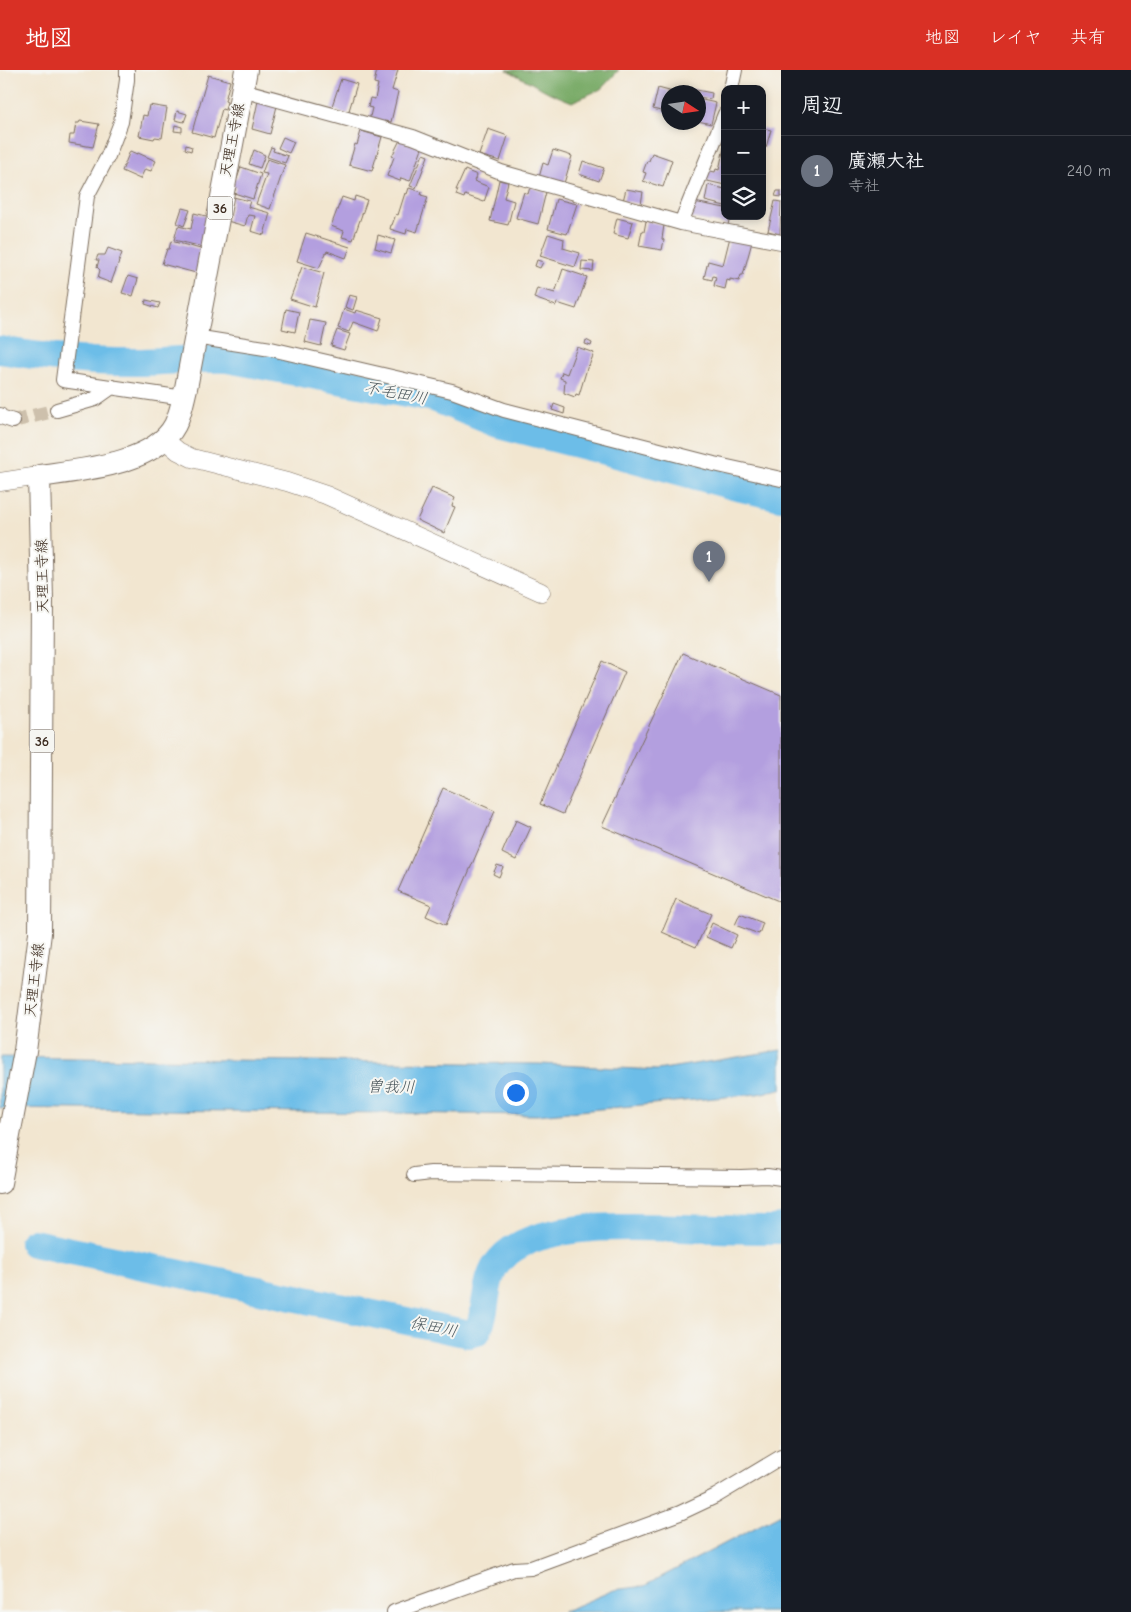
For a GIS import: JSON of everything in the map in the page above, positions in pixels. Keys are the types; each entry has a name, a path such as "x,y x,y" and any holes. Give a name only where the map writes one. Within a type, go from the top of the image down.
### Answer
{"main road":[{"name":"天理王寺線","path":"2,1174 17,1103 32,1005 40,933 42,600 39,476 118,462 146,451 164,439 175,425 184,398 244,80"}],"street":[{"path":"126,70 127,80 122,122 108,156 87,196 63,380 184,398"},
{"path":"732,85 735,70"},
{"path":"244,80 413,137 501,172 681,223 781,242"},
{"path":"681,223 721,124"},
{"path":"194,342 272,349 452,391 504,410 705,462 781,479"},
{"path":"57,410 95,399 112,387"},
{"path":"164,439 178,451 192,458 287,482 326,495 541,592"},
{"path":"0,482 39,476"},
{"path":"414,1174 768,1176 781,1178"},
{"path":"394,1612 514,1569 531,1568 680,1513 716,1496 781,1457"}],"green space":[{"path":"507,70 619,70 601,89 572,102 550,93"}],"water":[{"name":"曽我川","path":"781,1050 781,1089 757,1094 537,1115 0,1108 0,1057 540,1064 657,1070"},
{"path":"781,1514 781,1609 776,1612 562,1612 614,1590 644,1586"}],"building":[{"path":"377,70 398,70 392,90 398,92 391,122 384,121 383,124 369,121 372,108 368,107 370,98 375,99 378,84 374,83"},
{"path":"208,75 230,81 225,101 227,102 225,110 222,109 214,138 192,132"},
{"path":"341,79 357,84 348,114 331,109"},
{"path":"658,88 661,89 661,111 653,109"},
{"path":"706,92 712,93 711,99 706,98"},
{"path":"258,101 277,106 270,134 252,129"},
{"path":"706,101 716,103 711,124 706,123"},
{"path":"149,105 167,108 162,138 155,137 154,139 139,136 143,115 147,116"},
{"path":"177,111 187,114 184,122 175,120"},
{"path":"80,121 99,124 93,147 69,143 70,135 74,135 76,123"},
{"path":"175,125 182,127 182,132 174,131"},
{"path":"488,129 508,136 500,161 479,155"},
{"path":"766,129 771,130 766,147"},
{"path":"361,131 382,137 372,171 349,165"},
{"path":"283,137 294,142 289,153 278,148"},
{"path":"400,140 422,148 410,181 401,178 400,181 387,176 394,157 392,156"},
{"path":"186,145 192,147 191,151 185,149"},
{"path":"271,147 274,148 273,151 288,156 285,163 267,157"},
{"path":"254,150 265,155 260,168 249,164"},
{"path":"553,150 572,156 563,187 538,181 543,163 548,165"},
{"path":"130,151 156,161 151,171 145,169 140,179 122,171"},
{"path":"652,153 672,160 663,187 643,181 646,173 643,172"},
{"path":"423,154 428,156 416,188 410,186"},
{"path":"267,159 285,165 270,209 256,204 267,174 262,173"},
{"path":"583,161 604,168 599,181 579,174"},
{"path":"721,161 721,184 703,180 706,170 715,172 716,169 719,170"},
{"path":"241,167 261,174 253,199 234,193 236,187 232,186 235,178 237,179"},
{"path":"465,170 477,175 474,181 489,187 484,202 465,195 464,198 456,195 458,190 456,190"},
{"path":"499,180 508,182 504,198 514,201 508,225 490,221"},
{"path":"708,185 721,188 721,205 705,201"},
{"path":"530,187 546,192 538,224 516,218 524,192 528,194"},
{"path":"409,188 422,192 421,195 428,197 417,232 407,229 406,234 390,229 396,214 398,215 405,193 407,194"},
{"path":"626,189 643,192 641,204 623,201"},
{"path":"777,191 781,191 781,197 775,196"},
{"path":"355,196 367,200 353,240 342,237 344,231 331,226 342,197 354,201"},
{"path":"233,197 250,201 248,207 270,213 264,235 251,231 255,216 248,215 245,226 227,221"},
{"path":"556,199 577,204 567,234 548,229"},
{"path":"775,201 781,202 780,234 768,231"},
{"path":"694,202 721,207 721,220 729,220 728,225 691,218"},
{"path":"182,208 190,210 184,226 177,223"},
{"path":"194,213 210,217 203,247 174,240 178,226 191,229"},
{"path":"617,218 633,222 628,238 613,234"},
{"path":"646,221 664,225 662,250 639,246"},
{"path":"306,233 350,247 346,258 327,251 319,268 297,261"},
{"path":"548,234 564,239 563,248 580,253 575,267 540,256"},
{"path":"378,235 395,240 391,253 375,248"},
{"path":"730,237 752,242 743,275 741,275 739,281 727,280 725,289 714,286 716,277 713,276 712,280 704,278 708,261 723,265"},
{"path":"171,241 204,250 196,273 162,264"},
{"path":"108,248 122,253 111,283 98,278 100,270 97,267 99,260 96,260 98,255 105,255"},
{"path":"537,260 543,262 540,268 535,266"},
{"path":"582,261 594,262 593,271 581,270"},
{"path":"302,267 324,273 315,307 290,299"},
{"path":"563,269 587,277 576,309 557,303 556,306 534,298 537,288 555,293"},
{"path":"128,276 138,279 133,296 122,293"},
{"path":"349,295 357,297 353,310 345,307"},
{"path":"146,300 160,303 158,308 145,304"},
{"path":"286,309 299,312 295,332 282,329"},
{"path":"344,309 355,313 356,310 382,318 378,331 353,322 349,332 338,328"},
{"path":"310,320 326,323 321,346 305,342"},
{"path":"337,330 350,334 344,350 331,346"},
{"path":"586,340 592,343 591,346 585,344"},
{"path":"577,347 594,353 588,365 579,395 576,394 575,397 564,393 565,380 560,378 562,372 567,374"},
{"path":"554,404 565,408 564,414 552,410"},
{"path":"432,488 455,498 452,506 455,507 444,533 417,520"},
{"path":"683,653 781,695 781,902 602,826"},
{"path":"602,661 625,672 563,814 540,804"},
{"path":"443,788 495,811 446,925 426,916 431,905 398,891"},
{"path":"516,820 531,827 516,860 502,853"},
{"path":"497,865 503,867 499,877 493,874"},
{"path":"676,899 711,914 696,947 662,932"},
{"path":"740,914 763,923 759,934 735,925"},
{"path":"712,923 737,935 731,948 706,937"}],"waterway":[{"name":"不毛田川","path":"0,350 53,358 107,362 227,359 434,398 498,424 781,497"},
{"name":"保田川","path":"33,1243 469,1334 477,1332 481,1323 490,1277 494,1268 500,1260 516,1247 536,1238 559,1232 611,1227 767,1230 779,1230 781,1228"}],"tunnel":[{"path":"13,421 57,410"}],"place":[{"name":"廣瀬大社","path":"709,582"}]}
